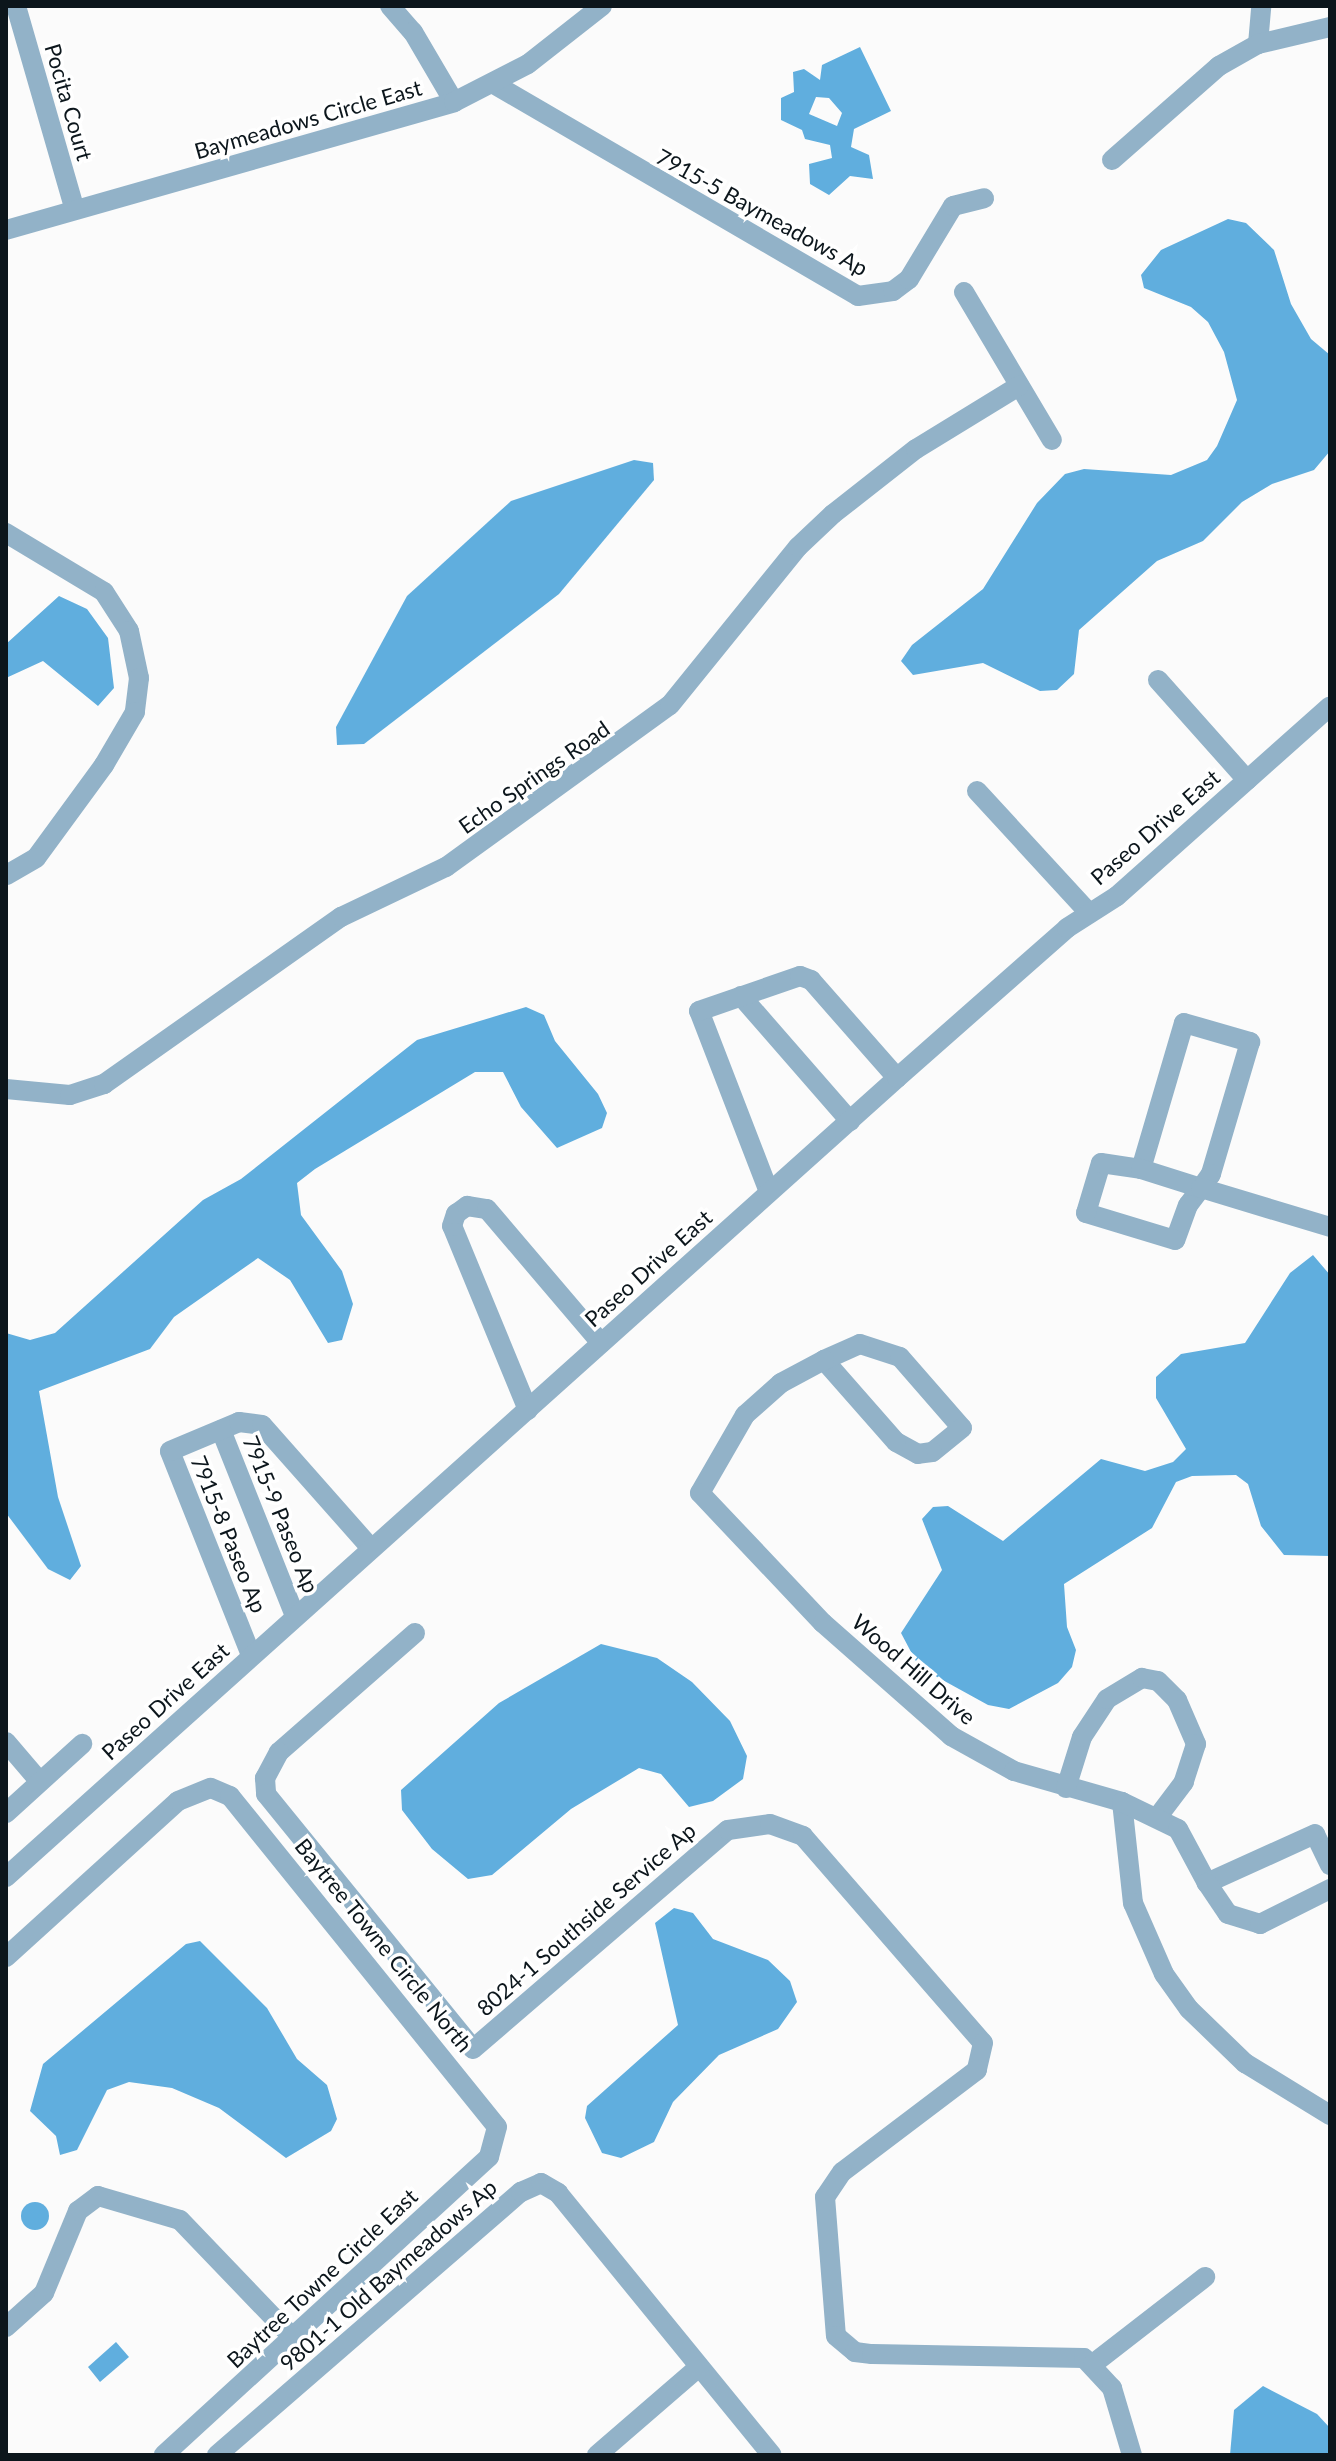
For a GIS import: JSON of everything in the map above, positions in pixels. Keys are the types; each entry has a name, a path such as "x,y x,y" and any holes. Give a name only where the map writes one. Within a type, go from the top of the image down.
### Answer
{"street":[{"name":"Pocita Court","path":"16,6 75,210"},
{"path":"390,6 413,32 454,102"},
{"path":"1258,44 1261,6"},
{"name":"Baymeadows Circle East","path":"6,230 454,102 494,84 592,10"},
{"path":"1112,160 1219,66 1258,44 1330,27"},
{"name":"7915-5 Baymeadows Ap","path":"494,84 858,296 893,291 909,279 953,206 984,198"},
{"path":"964,292 1052,440"},
{"name":"Echo Springs Road","path":"6,1089 70,1095 104,1084 341,917 446,867 670,705 798,547 833,514 916,449 1019,386"},
{"path":"6,533 104,592 129,631 139,678 135,712 104,765 36,858 6,875"},
{"path":"1158,680 1247,780"},
{"name":"Paseo Drive East","path":"10,1863 528,1410 897,1078 1089,913 1117,896 1330,706"},
{"path":"977,791 1089,913"},
{"path":"769,1192 699,1011 787,977 811,980 897,1078"},
{"path":"741,996 850,1121"},
{"path":"1141,1169 1184,1023 1250,1042 1211,1174 1201,1188 1175,1240 1086,1213 1101,1163 1141,1169 1201,1188 1330,1227"},
{"path":"528,1410 452,1226 456,1214 467,1206 487,1209 601,1343"},
{"path":"860,1344 888,1349 962,1428 932,1452 906,1451 824,1360 860,1344"},
{"name":"Wood Hill Drive","path":"824,1360 781,1383 745,1415 700,1493 823,1623 925,1716 980,1755 1066,1788 1122,1802"},
{"name":"7915-8 Paseo Ap","path":"251,1655 170,1451 239,1422 262,1425 371,1548"},
{"name":"7915-9 Paseo Ap","path":"221,1430 295,1616"},
{"name":"8024-1 Southside Service Ap","path":"415,1633 279,1752 265,1778 266,1794 473,2049 728,1830 770,1824 803,1836 983,2043 977,2070 842,2172 825,2197 836,2336 855,2352 1073,2355 1093,2364"},
{"path":"1066,1788 1082,1737 1107,1699 1142,1678 1158,1681 1177,1700 1196,1744 1184,1782 1159,1815"},
{"path":"6,1742 40,1782"},
{"path":"6,1813 82,1744"},
{"name":"Baytree Towne Circle North","path":"6,1957 178,1801 200,1788 230,1796 497,2127"},
{"path":"1330,1889 1260,1924 1228,1914 1207,1883 1189,1843 1159,1815 1122,1802 1133,1903 1164,1974 1189,2009 1245,2063 1330,2115"},
{"path":"1207,1883 1315,1834 1330,1865"},
{"name":"Baytree Towne Circle East","path":"164,2455 489,2157 497,2127"},
{"name":"9801-1 Old Baymeadows Ap","path":"217,2455 532,2185 558,2193 772,2455"},
{"path":"6,2327 44,2293 88,2200 112,2198 172,2217 198,2233 293,2338"},
{"path":"1132,2455 1112,2388 1093,2364 1205,2277"},
{"path":"597,2455 699,2367"}],"water":[{"path":"860,47 891,111 854,129 851,147 869,155 873,179 850,176 829,195 810,184 809,164 832,158 830,145 805,139 802,130 781,120 781,98 794,92 793,72 804,69 820,80 822,65","holes":["816,97 829,98 842,113 837,126 809,114"]},
{"path":"1228,219 1246,223 1274,250 1291,304 1311,339 1330,355 1330,451 1314,470 1272,484 1242,502 1203,541 1157,561 1079,630 1074,674 1057,690 1040,691 983,663 913,675 901,661 912,645 983,589 1037,503 1065,474 1084,469 1171,475 1207,460 1217,446 1237,400 1224,352 1208,322 1191,307 1144,288 1141,275 1161,250"},
{"path":"634,460 653,463 654,480 559,594 364,744 337,745 336,727 407,596 511,501"},
{"path":"59,596 87,609 108,638 114,688 98,706 43,661 6,678 6,644"},
{"path":"526,1007 544,1015 555,1041 598,1094 607,1113 602,1128 557,1148 521,1107 503,1072 475,1072 297,1183 301,1215 342,1271 353,1304 342,1340 328,1343 290,1280 258,1258 174,1317 150,1349 39,1391 58,1497 81,1566 70,1580 48,1569 6,1513 6,1333 30,1340 55,1333 203,1200 241,1179 417,1040"},
{"path":"1313,1255 1330,1275 1330,1556 1284,1555 1261,1526 1248,1484 1236,1475 1192,1476 1176,1482 1152,1528 1064,1584 1067,1627 1076,1650 1072,1667 1058,1683 1009,1709 988,1705 919,1667 901,1633 942,1570 922,1519 933,1507 948,1506 1003,1541 1101,1459 1145,1471 1173,1462 1186,1449 1156,1398 1156,1377 1181,1354 1245,1343 1290,1273"},
{"path":"601,1644 657,1658 692,1682 730,1721 747,1756 743,1779 713,1801 689,1807 661,1774 639,1768 571,1809 492,1875 468,1879 432,1849 402,1810 401,1790 499,1703"},
{"path":"674,1908 693,1913 713,1939 768,1960 790,1981 797,2002 778,2029 719,2055 673,2102 654,2142 621,2158 602,2153 585,2118 587,2106 678,2025 655,1923"},
{"path":"200,1941 267,2008 297,2059 327,2085 337,2119 331,2131 286,2158 219,2108 172,2088 129,2082 107,2090 77,2150 60,2155 56,2136 30,2111 43,2064 186,1944"},
{"path":"35,2202 45,2206 49,2216 45,2226 35,2230 25,2226 21,2216 25,2206"},
{"path":"116,2342 129,2357 100,2382 88,2367"},
{"path":"1263,2386 1317,2414 1330,2428 1330,2455 1230,2455 1234,2410"}]}
